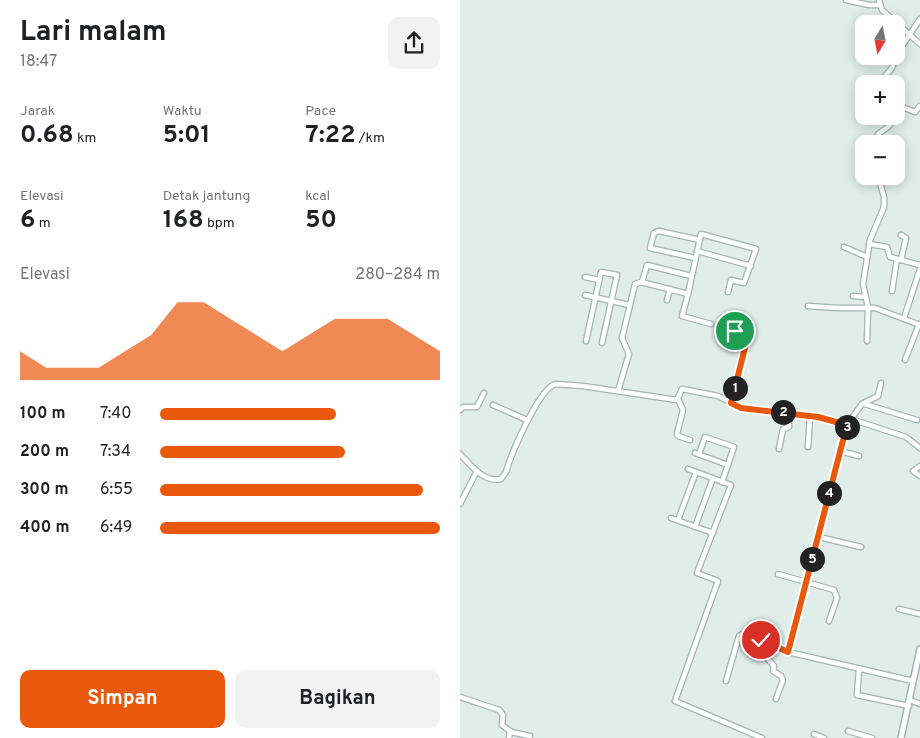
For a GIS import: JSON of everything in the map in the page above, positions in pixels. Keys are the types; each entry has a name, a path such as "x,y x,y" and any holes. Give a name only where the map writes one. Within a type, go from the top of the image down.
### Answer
{"street":[{"path":"846,0 869,6 879,2 888,15"},
{"path":"905,42 920,19"},
{"path":"905,32 920,44"},
{"path":"905,108 915,112 920,106"},
{"path":"878,135 889,125"},
{"path":"867,341 868,307 863,284 869,244 884,207 884,197 881,185"},
{"path":"695,258 650,248 654,233 659,231 700,240"},
{"path":"711,324 682,316 701,234 756,249 744,283 731,280 728,292"},
{"path":"892,291 906,238 901,235"},
{"path":"869,244 888,248 889,256 920,265"},
{"path":"844,247 867,257"},
{"path":"697,251 751,266"},
{"path":"642,282 647,265 691,276"},
{"path":"904,318 920,269"},
{"path":"586,341 601,272 617,275 602,343"},
{"path":"585,277 599,280"},
{"path":"618,391 629,354 622,338 633,286 638,282 642,282 688,294"},
{"path":"667,300 670,289"},
{"path":"585,295 629,305"},
{"path":"853,296 865,296"},
{"path":"808,306 868,307 920,325 904,360"},
{"path":"718,328 746,333 748,336 731,403"},
{"path":"788,652 847,425 858,408 878,396 881,383"},
{"path":"460,454 477,471 492,480 504,476 527,420 552,385 618,391 671,400 678,399"},
{"path":"690,440 677,434 683,410 678,399 683,388 718,396 741,408 788,412 847,425"},
{"path":"460,410 463,407 477,407 484,393"},
{"path":"865,404 917,420"},
{"path":"493,405 527,420"},
{"path":"779,449 783,428 788,427 788,412"},
{"path":"808,447 810,416"},
{"path":"851,419 906,437 920,448"},
{"path":"722,482 728,465 734,447 705,437 697,453 728,465"},
{"path":"840,451 859,456"},
{"path":"920,466 913,471 920,476"},
{"path":"688,469 731,485 698,573 718,581 675,701 762,738"},
{"path":"460,504 477,471"},
{"path":"678,520 696,472"},
{"path":"695,527 713,478"},
{"path":"670,518 713,533"},
{"path":"819,537 861,547"},
{"path":"778,574 832,589 837,593 829,621"},
{"path":"899,609 920,614"},
{"path":"726,681 740,635 788,652 913,681"},
{"path":"772,645 767,658 774,666 773,671 781,676 783,680 776,699"},
{"path":"901,738 913,681 918,667 920,649"},
{"path":"859,670 857,695 909,706"},
{"path":"460,697 499,710 502,715 502,725 509,728 510,735 530,736"},
{"path":"910,700 920,704"},
{"path":"848,731 872,738"},
{"path":"814,734 824,738"}],"route":[{"path":"735,331 746,333 748,336 731,403 741,408 788,412 818,417 837,424 847,425 819,537 800,603 798,621 788,652 761,640"}]}
